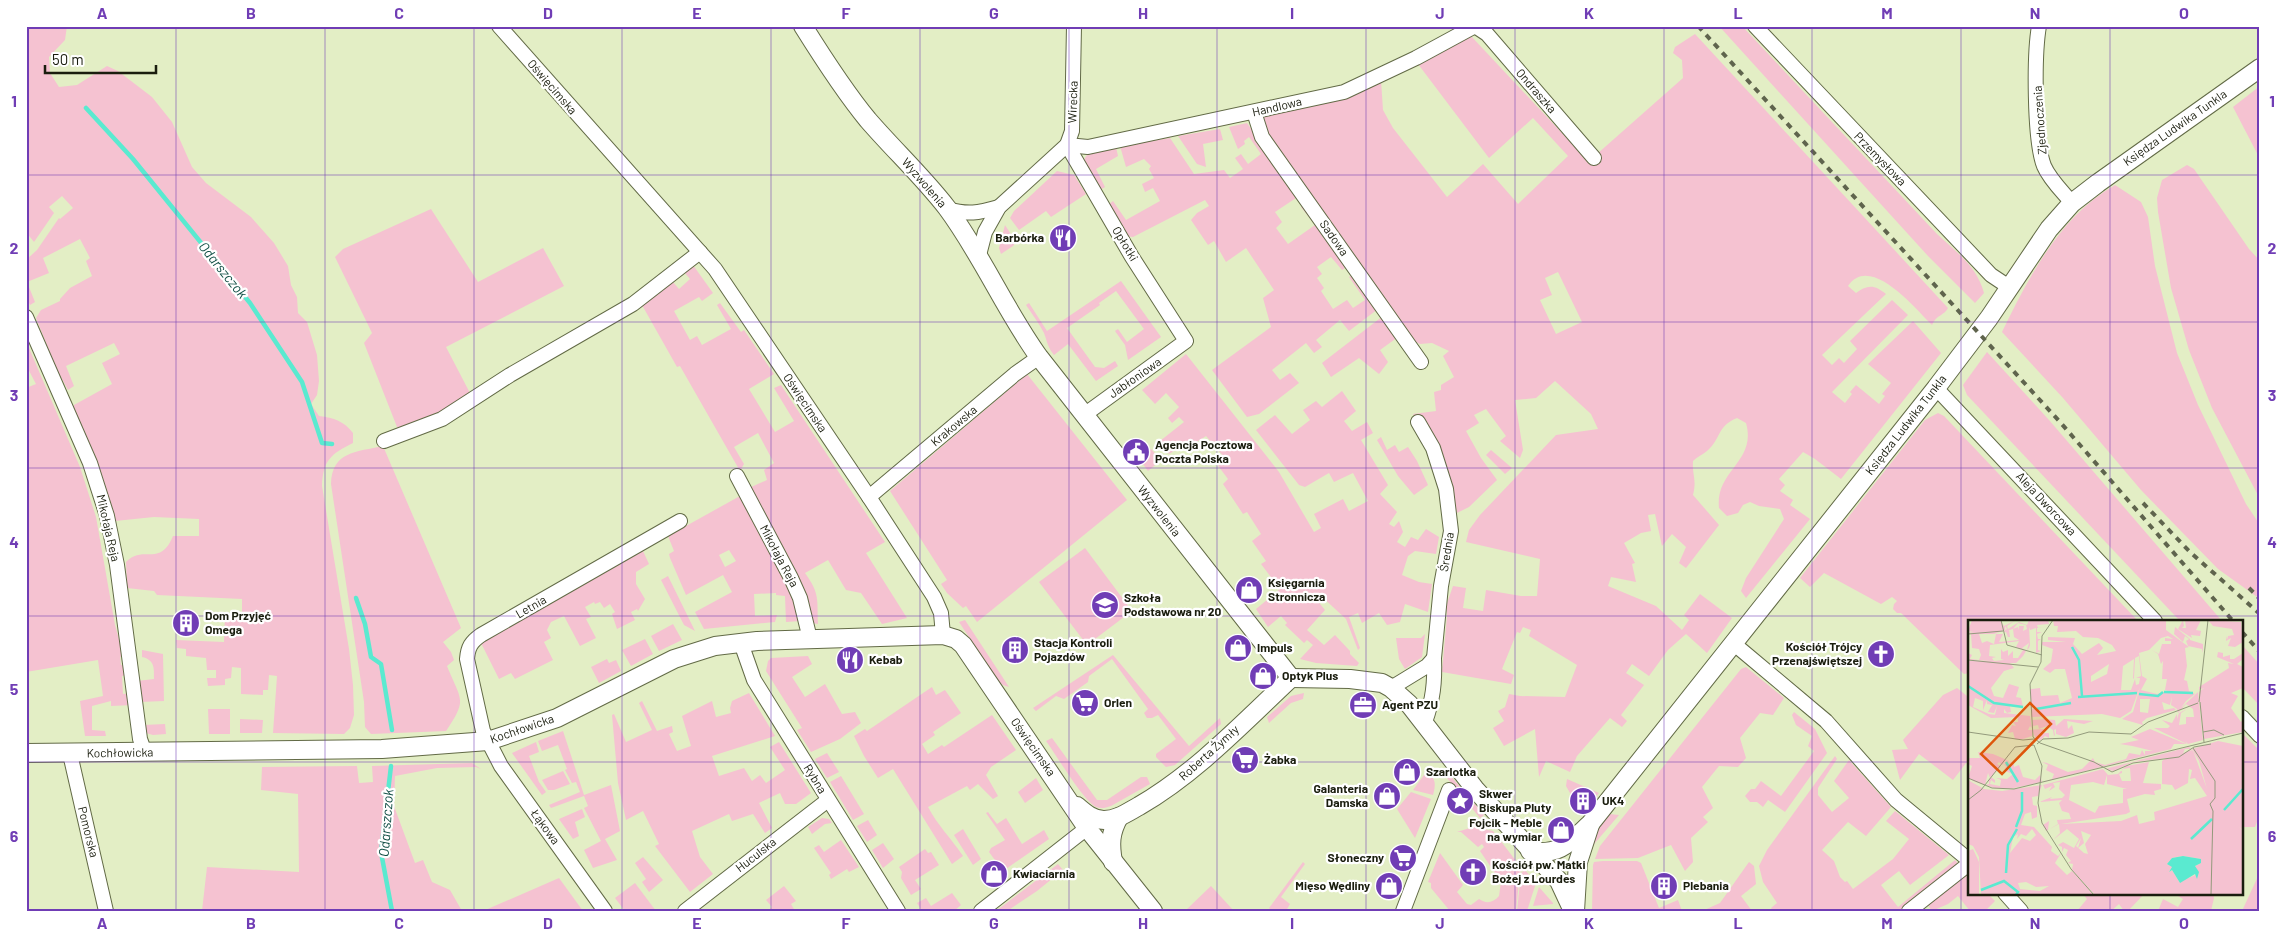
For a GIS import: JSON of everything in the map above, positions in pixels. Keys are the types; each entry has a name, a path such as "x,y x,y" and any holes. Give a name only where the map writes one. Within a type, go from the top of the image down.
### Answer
{"street":[{"name":"Oświęcimska","path":"499,26 715,269 869,497 936,601 943,620 943,636 956,639 963,644 1071,802"},
{"name":"Wyzwolenia","path":"803,26 846,92 868,120 947,208 1039,358 1291,678"},
{"name":"Wirecka","path":"1067,145 1072,131 1074,26"},
{"name":"Handlowa","path":"1067,145 1088,147 1344,92 1416,58 1475,26"},
{"name":"Ondraszka","path":"1475,26 1487,34 1594,158"},
{"name":"Przemysłowa","path":"1755,26 1992,275 2009,287"},
{"name":"Zjednoczenia","path":"2039,26 2036,95 2040,151 2049,174 2072,203"},
{"name":"Księdza Ludwika Tunkla","path":"1530,851 1544,854 1561,849 1590,824 1936,388 2049,229 2072,203 2260,68"},
{"name":"Sadowa","path":"1254,112 1262,137 1421,362"},
{"path":"978,259 985,232 999,207 1067,145"},
{"name":"Opłotki","path":"1067,145 1132,257 1186,342"},
{"path":"947,208 964,214 973,214 999,207"},
{"path":"384,441 442,419 510,375 633,304 700,252"},
{"name":"Mikołaja Reja","path":"26,316 90,463 107,516 118,574 140,740 145,753"},
{"name":"Jabłoniowa","path":"1084,415 1186,342"},
{"name":"Krakowska","path":"869,497 1015,374 1039,358"},
{"name":"Aleja Dworcowa","path":"1936,388 2154,620"},
{"name":"Średnia","path":"1418,422 1433,448 1446,489 1451,531 1441,586 1432,702 1425,722"},
{"name":"Mikołaja Reja","path":"737,476 800,598 810,640"},
{"name":"Letnia","path":"488,741 483,731 467,659 470,645 481,636 680,521"},
{"name":"Kochłowicka","path":"26,753 70,754 416,748 488,741 557,718 655,668 693,652 741,643 943,636"},
{"name":"Rybna","path":"741,643 754,680 898,911"},
{"path":"1733,643 1826,721 1896,800 1968,860"},
{"path":"1391,688 1427,666 1434,658"},
{"path":"1291,678 1350,679 1382,683 1391,688 1425,722 1475,789 1558,881 1574,911"},
{"name":"Roberta Żymły","path":"1071,802 1092,817 1104,820 1119,817 1167,790 1291,678"},
{"path":"2244,719 2260,736"},
{"name":"Łąkowa","path":"488,741 506,774 605,911"},
{"name":"Pomorska","path":"70,754 106,911"},
{"path":"1403,911 1449,790"},
{"name":"Huculska","path":"685,911 828,800"},
{"path":"1071,802 1087,828 1153,911"},
{"path":"1113,862 1110,845 1112,830 1119,817"},
{"name":"Księdza Ludwika Tunkla","path":"1574,911 1578,862 1590,824"},
{"path":"980,911 1087,828"},
{"path":"1909,911 1968,864"},
{"path":"2006,894 2020,911"}],"shaded area":[{"path":"26,26 67,26 65,40 49,57 50,73 59,87 77,85 107,66 118,71 152,97 172,122 192,167 206,183 251,217 274,243 288,266 291,285 297,297 298,313 307,322 317,355 319,381 317,395 311,404 319,416 338,421 353,433 353,443 339,451 326,464 322,486 349,649 353,685 354,715 350,728 344,734 273,733 277,676 269,675 268,690 263,690 263,695 241,694 241,668 232,667 231,678 225,679 225,685 208,686 207,678 216,678 216,670 207,670 206,658 186,656 186,649 177,648 176,640 224,642 225,615 242,616 242,599 157,595 154,591 127,588 126,562 132,557 157,554 163,551 173,536 199,536 199,519 154,517 115,521 74,405 112,384 102,363 120,354 114,343 66,366 74,386 68,390 56,368 36,318 41,310 60,301 70,288 92,276 86,261 90,258 80,239 43,258 49,273 27,282 35,302 30,305 26,296 26,260 37,250 59,218 73,208 62,196 49,207 54,213 34,242 26,232"},
{"path":"1719,26 1742,26 1937,234 1965,260 1981,283 1984,293 1975,303 1928,256"},
{"path":"1695,34 1948,308 1932,325 1904,296 1880,279 1868,276 1857,278 1848,286 1856,293 1864,288 1875,287 1886,294 1822,355 1832,365 1839,358 1844,363 1857,349 1850,341 1892,300 1908,315 1832,392 1845,403 1856,385 1879,404 1885,396 1882,394 1891,383 1868,364 1913,321 1941,353 1841,479 1803,452 1779,479 1785,485 1780,491 1793,500 1790,505 1810,519 1746,598 1741,591 1746,578 1784,519 1780,509 1759,506 1750,502 1743,505 1738,513 1727,516 1719,508 1719,495 1723,484 1741,457 1746,447 1748,436 1746,423 1737,418 1722,429 1715,442 1707,451 1693,461 1695,485 1693,495 1719,525 1686,568 1679,563 1686,547 1672,534 1662,546 1655,514 1648,515 1651,531 1641,533 1624,543 1635,563 1632,564 1636,582 1611,577 1608,586 1656,606 1682,630 1689,620 1684,615 1700,594 1732,618 1707,653 1686,634 1668,650 1649,676 1632,664 1626,673 1644,685 1621,715 1627,721 1622,727 1610,718 1577,756 1570,772 1546,761 1539,777 1535,729 1504,746 1493,728 1504,721 1498,711 1505,707 1509,694 1565,697 1577,665 1529,636 1531,630 1523,627 1520,633 1517,632 1502,669 1514,675 1511,684 1442,672 1447,616 1446,606 1453,586 1466,588 1463,608 1483,611 1486,590 1521,596 1537,596 1540,559 1466,542 1469,530 1480,515 1556,435 1598,429 1591,414 1555,381 1536,398 1515,400 1523,450 1520,458 1500,441 1506,436 1486,409 1474,415 1479,423 1466,431 1481,458 1497,480 1469,507 1457,513 1451,487 1431,437 1413,414 1436,411 1434,392 1441,390 1441,385 1454,377 1443,356 1449,351 1432,343 1420,344 1414,341 1266,133 1262,120 1264,116 1381,80 1383,110 1393,128 1447,197 1483,164 1518,204 1568,156 1533,118 1489,158 1418,64 1471,36 1592,165 1598,163 1597,154 1683,78 1682,60 1673,53 1675,47","holes":["1558,272 1582,322 1556,334 1540,300 1552,295 1545,278"]},
{"path":"2260,86 2260,159 2233,107"},
{"path":"1247,123 1299,196 1275,212 1282,222 1276,228 1288,244 1315,225 1301,207 1305,204 1348,266 1342,270 1331,257 1317,267 1322,274 1317,278 1324,288 1321,291 1333,309 1347,300 1353,308 1365,300 1349,277 1354,274 1378,309 1349,331 1340,320 1316,340 1322,347 1314,353 1306,343 1272,370 1280,380 1290,373 1299,383 1259,414 1247,417 1212,370 1271,327 1263,298 1274,290 1246,248 1226,262 1214,241 1208,245 1191,220 1197,213 1209,206 1205,200 1133,237 1125,236 1108,205 1113,201 1126,220 1160,201 1153,188 1145,192 1142,184 1154,178 1149,169 1151,166 1144,159 1126,167 1120,146 1170,138 1194,174 1224,170 1230,178 1243,169 1235,158 1241,154 1248,164 1261,154 1249,137 1244,141 1245,144 1238,149 1229,127"},
{"path":"1220,129 1223,140 1203,144 1206,167 1197,164 1178,136"},
{"path":"1116,147 1118,156 1096,169 1105,187 1100,190 1084,162 1085,158 1096,150"},
{"path":"2187,165 2194,169 2249,249 2260,261 2260,499 2212,408 2189,350 2171,288 2157,198 2162,180"},
{"path":"1057,171 1074,175 1086,194 1051,217 1046,211 1019,230 1010,218 1014,211"},
{"path":"2115,185 2141,202 2148,217 2155,266 2177,353 2198,405 2246,504 2260,525 2260,599 2218,569 2141,490 2063,398 2002,332 2035,269 2062,231 2095,198"},
{"path":"431,209 478,282 543,248 564,286 446,347 471,395 440,415 399,432 364,343 372,333 335,257 343,249"},
{"path":"1005,225 1016,242 1001,254 999,248"},
{"path":"693,265 713,293 702,301 699,297 674,311 690,340 697,336 702,345 731,329 717,305 720,303 741,332 744,330 774,374 749,389 775,432 794,421 774,388 781,385 885,542 866,553 907,618 882,624 861,593 846,590 828,560 805,573 817,597 818,624 812,623 749,488 767,480 764,470 774,463 758,433 734,447 744,464 740,471 680,366 677,367 642,305 672,281 679,289 690,279 684,272"},
{"path":"1121,281 1161,337 1128,360 1125,345 1115,331 1118,329 1127,342 1144,329 1116,291 1099,303 1100,305 1067,328 1095,367 1104,368 1115,361 1118,366 1096,381 1068,344 1054,355 1042,329 1026,305 1029,303 1047,331"},
{"path":"1383,316 1398,337 1380,350 1388,362 1379,374 1359,358 1331,377 1322,363"},
{"path":"26,341 80,467 96,517 115,625 122,650 126,656 120,657 121,665 128,665 129,675 122,676 123,694 132,693 133,705 111,706 111,701 92,706 92,730 105,731 106,736 85,736 80,701 103,696 98,660 26,672 26,388 36,384 26,365"},
{"path":"1987,352 2049,420 2221,620 2179,620 1967,395 1963,385"},
{"path":"1186,354 1279,472 1314,532 1321,528 1314,514 1343,499 1349,511 1368,501 1353,473 1334,482 1329,473 1305,487 1299,485 1256,430 1275,415 1292,434 1310,420 1303,410 1316,401 1322,407 1342,391 1356,411 1344,421 1352,431 1367,422 1373,433 1361,440 1388,485 1380,494 1397,512 1389,524 1394,527 1399,521 1403,532 1397,542 1405,547 1411,537 1418,540 1426,529 1439,537 1436,554 1415,551 1408,556 1402,575 1419,582 1432,584 1428,612 1405,604 1400,622 1387,625 1379,613 1362,623 1358,613 1349,617 1360,648 1358,650 1346,619 1320,595 1316,599 1325,610 1307,630 1324,645 1335,635 1359,663 1357,666 1316,663 1300,659 1313,645 1307,640 1304,643 1285,625 1287,623 1281,616 1268,627 1256,609 1280,589 1261,564 1266,561 1252,541 1261,534 1247,512 1243,514 1223,484 1228,479 1216,463 1224,457 1206,436 1169,454 1160,441 1184,422 1179,417 1172,423 1168,418 1179,407 1166,393 1155,404 1142,390"},
{"path":"1027,374 1127,500 977,622 966,606 963,608 947,593 941,584 947,580 890,491"},
{"path":"1938,413 1944,416 2137,620 1968,620 1968,673 1964,674 1901,613 1897,613 1893,609 1897,601 1892,597 1881,604 1824,573 1810,587 1800,578 1925,420"},
{"path":"1381,437 1387,450 1395,445 1399,452 1408,447 1428,485 1414,495 1398,476 1377,440"},
{"path":"383,446 461,628 443,642 451,652 454,660 447,666 460,699 457,712 446,731 371,734 365,727 364,702 331,484 332,473 341,459 355,452"},
{"path":"1151,449 1161,460 1148,471 1139,459"},
{"path":"1491,450 1512,468 1505,474 1486,455"},
{"path":"740,496 787,579 800,621 786,622 785,596 776,595 776,593 754,594 755,616 777,615 775,622 704,629 695,612 732,592 723,575 686,595 670,558 669,554 674,551 668,536","holes":["729,550 736,561 725,567 719,555"]},
{"path":"1085,548 1132,611 1087,645 1039,582"},
{"path":"643,551 649,564 636,572 636,584 645,599 638,611 637,609 631,612 635,620 617,629 612,614 615,612 610,604 604,608 600,602 595,604 594,602 585,607 591,617 586,619 596,638 580,646 564,616 551,622 547,630 551,638 544,642 553,660 515,679 511,673 499,679 481,643"},
{"path":"668,576 695,631 684,625 661,580"},
{"path":"965,620 1009,687 998,681 959,622"},
{"path":"673,624 682,640 659,651 651,636"},
{"path":"1425,634 1422,657 1405,669 1399,659 1396,638 1421,638"},
{"path":"645,639 653,654 631,666 622,650"},
{"path":"2244,647 2260,665 2260,706 2244,689"},
{"path":"142,650 163,654 164,701 140,702 137,681 154,679 152,662 142,657"},
{"path":"1113,655 1189,746 1220,718 1221,724 1175,765 1166,767 1156,757 1156,754 1176,739 1158,715 1147,718 1144,713 1148,709 1112,659 1089,676 1088,682 1064,699 1056,696 1036,711 1033,708"},
{"path":"808,656 812,664 792,677 805,697 825,684 842,714 855,712 861,723 840,739 811,752 797,730 802,728 766,671 768,661 771,658"},
{"path":"607,659 609,663 616,660 621,671 599,683 591,667"},
{"path":"1746,667 1784,698 1773,715 1760,713 1740,738 1746,758 1738,767 1719,766 1702,787 1713,808 1703,817 1708,822 1691,838 1693,862 1685,871 1671,845 1638,858 1595,859 1600,846 1741,669"},
{"path":"932,687 936,695 945,690 961,713 933,732 935,735 922,744 928,754 942,745 944,747 992,715 1016,750 991,767 986,775 998,796 993,799 978,784 970,790 967,786 928,807 963,856 952,864 893,769 878,778 854,736 865,729 867,731"},
{"path":"1957,688 1968,695 1968,761 1953,780 1919,754 1900,780 1892,750 1908,749 1903,740 1943,695"},
{"path":"749,693 775,736 712,756 719,776 744,768 752,781 760,775 766,783 785,770 770,747 779,742 811,793 796,804 785,804 780,793 759,803 772,828 765,833 753,814 732,821 729,814 692,831 700,857 713,874 690,892 655,846 659,844 643,811 626,820 618,783 612,715 614,714 626,742 652,730 639,703 642,701 657,731 672,726 673,732 669,734 677,751 691,746 682,716 712,701 716,717 731,713 732,701"},
{"path":"1304,693 1303,699 1291,703 1269,723 1267,717 1291,696"},
{"path":"208,709 230,709 230,734 209,734"},
{"path":"1794,712 1815,729 1827,753 1785,812 1768,800 1763,807 1757,802 1750,802 1745,796 1751,789 1755,789 1761,781 1781,796 1814,751 1808,746 1812,736 1796,725 1792,715"},
{"path":"240,719 263,720 262,733 240,733"},
{"path":"165,724 166,734 153,735 146,733 143,725"},
{"path":"563,731 584,795 611,785 620,831 605,839 617,860 593,868 584,850 601,841 584,808 588,806 584,796 551,808 549,805 580,792 576,782 572,783 565,770 567,769 558,745 542,751 538,741"},
{"path":"2244,735 2260,751 2260,814 2255,827 2244,827"},
{"path":"1052,738 1097,800 1107,800 1141,777 1147,777 1150,784 1111,806 1096,807 1077,787 1046,741"},
{"path":"536,742 539,752 529,756 539,782 546,792 542,795 512,753"},
{"path":"827,753 839,772 827,778 815,759"},
{"path":"1835,756 1837,759 1818,788 1818,795 1832,812 1849,798 1834,781 1849,760 1891,807 1866,836 1848,822 1822,850 1834,861 1840,877 1845,882 1847,881 1853,889 1893,859 1909,839 1886,821 1895,811 1949,855 1910,885 1899,871 1881,885 1898,907 1955,860 1960,866 1902,911 1773,911 1771,908 1777,903 1763,882 1759,866 1767,850"},
{"path":"472,763 481,769 476,767 437,768 395,776 394,806 415,863 423,860 432,882 450,890 462,911 202,911 207,867 299,872 298,794 261,790 262,767 357,766 359,783 373,782 372,766"},
{"path":"563,771 570,784 554,790 548,790 542,780"},
{"path":"1427,771 1434,782 1433,795 1413,790"},
{"path":"1449,774 1484,815 1480,818 1447,778"},
{"path":"841,776 864,814 853,820 830,782"},
{"path":"1036,778 1043,790 1025,803 1018,792"},
{"path":"1567,779 1599,793 1591,802 1582,793 1574,800 1566,786"},
{"path":"1411,792 1431,799 1415,838 1397,809"},
{"path":"582,809 585,817 575,822 579,836 573,839 559,819"},
{"path":"988,812 997,824 1006,818 1022,844 1044,830 1049,839 1003,871 989,852 991,848 1005,840 986,813"},
{"path":"1609,814 1619,815 1595,843 1590,852 1596,829"},
{"path":"822,818 829,819 832,823 825,824 812,834 808,827"},
{"path":"868,820 877,835 867,842 857,826"},
{"path":"1473,827 1493,831 1523,870 1520,872 1516,911 1450,911 1431,888 1431,883 1428,882 1440,853 1463,885 1457,892 1467,904 1471,905 1479,899 1489,902 1499,896 1501,882 1480,851 1484,847 1482,844 1478,847 1461,832 1457,832"},
{"path":"963,829 981,859 973,865 954,835"},
{"path":"841,840 859,867 849,872 847,869 831,879 829,875 831,873 814,848 819,845 824,852"},
{"path":"883,843 894,859 883,868 872,850"},
{"path":"925,849 928,853 931,852 939,865 915,880 921,889 911,895 901,878 902,872 899,867"},
{"path":"643,857 663,880 649,892 642,882 646,879 635,863"},
{"path":"1637,861 1641,863 1659,908 1678,900 1682,911 1592,911 1593,865 1594,862"},
{"path":"1303,862 1305,864 1281,897 1290,904 1286,911 1272,911 1269,908"},
{"path":"1749,862 1754,866 1756,884 1741,896 1752,911 1702,911 1720,903"},
{"path":"1058,864 1063,870 1037,891 1007,911 996,911"},
{"path":"1525,870 1536,883 1527,911 1517,911 1521,873"},
{"path":"1966,871 1968,873 1968,894 1988,894 1995,901 1985,911 1970,911 1958,896 1948,904 1932,911 1926,902"},
{"path":"2260,872 2260,911 2242,911"},
{"path":"559,878 583,911 483,911"},
{"path":"635,883 656,911 625,911 615,898"},
{"path":"784,886 796,901 791,904 795,911 768,911 772,907 766,900"},
{"path":"1211,886 1234,911 1185,911"},
{"path":"1539,887 1553,903 1553,904 1533,906"},
{"path":"952,893 961,905 954,911 922,911 917,903 926,898 931,906"},
{"path":"2083,894 2144,894 2128,911 2124,911 2119,904 2111,911 2077,911 2087,899"},
{"path":"2175,894 2213,894 2214,898 2211,911 2158,911 2163,899 2178,907 2183,899"}],"waterway":[{"name":"Odarszczok","path":"86,108 133,159 250,303 302,382 322,443 332,444"},
{"name":"Odarszczok","path":"356,598 365,624 371,657 381,664 392,730"},
{"name":"Odarszczok","path":"391,766 381,852 392,911"}],"railway":[{"path":"1698,26 2060,422 2232,620"},
{"path":"2143,503 2190,552 2260,614"},
{"path":"2249,588 2260,599"},
{"path":"2244,634 2260,652"}],"place":[{"name":"Barbórka","path":"1063,238"},
{"name":"Agencja Pocztowa Poczta Polska","path":"1136,452"},
{"name":"Księgarnia Stronnicza","path":"1249,590"},
{"name":"Szkoła Podstawowa nr 20","path":"1105,605"},
{"name":"Dom Przyjęć Omega","path":"186,623"},
{"name":"Impuls","path":"1238,648"},
{"name":"Stacja Kontroli Pojazdów","path":"1015,650"},
{"name":"Kościół Trójcy Przenajświętszej","path":"1881,654"},
{"name":"Kebab","path":"850,660"},
{"name":"Optyk Plus","path":"1263,676"},
{"name":"Orlen","path":"1085,703"},
{"name":"Agent PZU","path":"1363,705"},
{"name":"Żabka","path":"1245,760"},
{"name":"Szarlotka","path":"1407,772"},
{"name":"Galanteria Damska","path":"1387,796"},
{"name":"Skwer Biskupa Pluty","path":"1460,801"},
{"name":"UK4","path":"1583,801"},
{"name":"Fojcik - Meble na wymiar","path":"1561,830"},
{"name":"Słoneczny","path":"1403,858"},
{"name":"Kościół pw. Matki Bożej z Lourdes","path":"1473,872"},
{"name":"Kwiaciarnia","path":"994,874"},
{"name":"Mięso Wędliny","path":"1389,886"},
{"name":"Plebania","path":"1664,886"}]}
